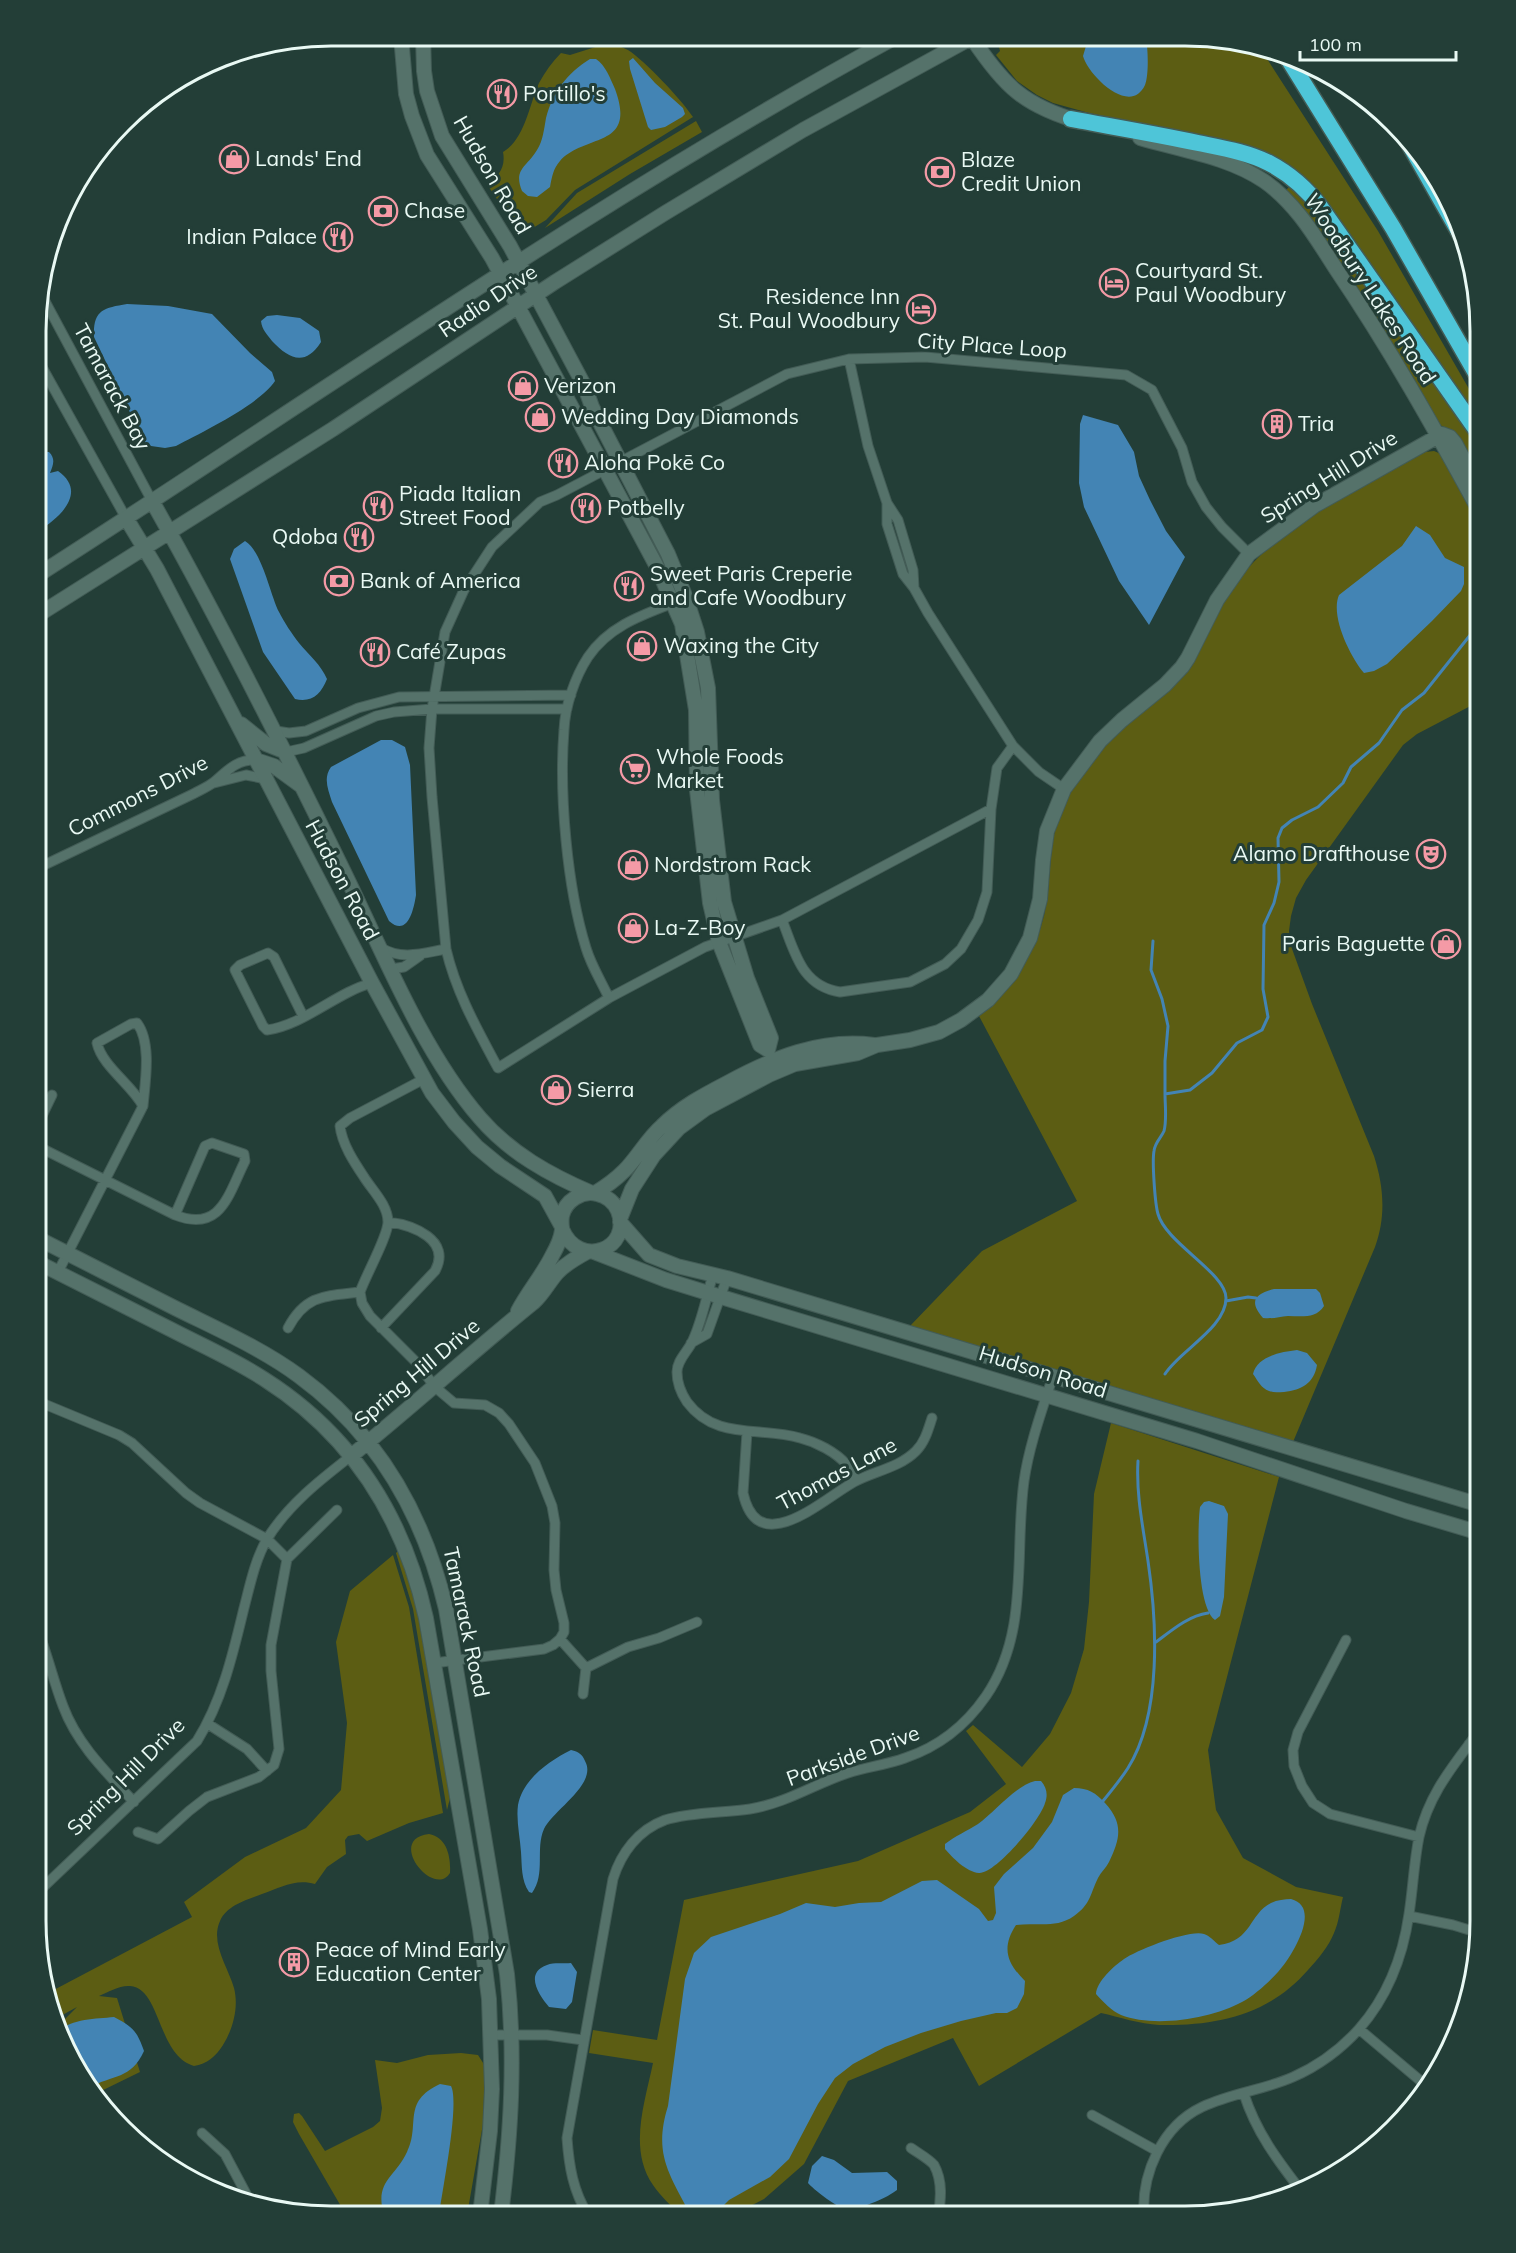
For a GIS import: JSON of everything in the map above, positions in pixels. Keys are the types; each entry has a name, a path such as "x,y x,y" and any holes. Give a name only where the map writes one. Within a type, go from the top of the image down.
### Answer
{"highway":[{"path":"1286,65 1332,127"},
{"path":"1294,68 1405,248 1470,362"},
{"path":"1071,119 1164,135 1241,152 1267,162 1290,176 1321,208 1470,421"}],"street":[{"name":"Hudson Road","path":"402,46 406,94 423,147 501,274 605,469 680,600"},
{"name":"Hudson Road","path":"423,46 427,91 442,136 519,263 585,387 592,407 619,462 668,554 680,600"},
{"name":"Radio Drive","path":"46,570 501,274 679,162 880,46"},
{"name":"Radio Drive","path":"46,610 333,429 518,306 767,151 957,46"},
{"name":"Woodbury Lakes Road","path":"978,46 993,68 1020,95 1044,110 1230,165 1257,177 1274,189 1299,215 1347,284 1438,435 1470,494"},
{"name":"Tamarack Bay","path":"48,306 152,501"},
{"name":"City Place Loop","path":"609,998 498,1068 463,1001 446,949 430,770 432,709 445,632 464,590 492,547 540,501 557,495 787,374 849,359 925,357 1126,375 1152,390 1182,448 1192,482 1206,507 1249,554"},
{"path":"849,359 868,446 887,503 898,520 913,570 914,588 1013,746 1039,772 1064,789"},
{"path":"46,374 126,518"},
{"name":"Woodbury Lakes Road","path":"1438,435 1446,434 1455,443 1470,471"},
{"name":"Spring Hill Drive","path":"593,1193 624,1172 654,1133 680,1111 705,1095 773,1060 795,1064 858,1053 877,1045 918,1038 951,1026 988,1000 1011,974 1034,927 1040,899 1047,831 1064,789 1111,730 1160,690 1182,667 1217,600 1249,554 1314,506 1438,435"},
{"name":"Hudson Road","path":"152,501 276,730 380,947 443,1066 484,1123 507,1145 532,1163 566,1182 593,1193"},
{"name":"Hudson Road","path":"126,518 235,719 424,1079 445,1111 473,1143 500,1166 545,1196 562,1228"},
{"path":"680,600 610,632 587,658 567,709 564,729 563,790 572,882 587,950 609,998 705,947 782,920 991,809"},
{"path":"680,600 698,632 708,688 712,800 724,902 734,937 771,1038 773,1060"},
{"path":"680,600 696,710 697,790 710,903 719,942 760,1045 773,1060"},
{"path":"276,730 291,733 309,730 358,708 399,697 571,695"},
{"path":"235,719 263,743 286,752 304,748 376,716 432,709 567,709"},
{"path":"782,920 803,971 816,984 829,990 840,992 910,982 945,964 961,949 978,920 987,892 991,809 998,768 1013,746"},
{"path":"256,760 274,766 304,789"},
{"name":"Commons Drive","path":"46,864 212,784 231,767 243,761 256,760"},
{"path":"212,784 246,775 266,779"},
{"path":"353,946 375,965 391,969 402,968 421,955"},
{"path":"380,947 396,954 421,955 446,949"},
{"path":"303,1016 274,957 268,953 240,965 236,970 267,1030 274,1029 303,1016 361,986 372,983 389,987 410,1007"},
{"path":"58,1272 143,1106 147,1060 141,1031 136,1023 97,1043 100,1051 121,1079 136,1094 143,1106"},
{"name":"Spring Hill Drive","path":"620,1220 632,1190 649,1162 672,1134 773,1060"},
{"path":"424,1079 350,1118 340,1126 341,1135 349,1152 364,1178 377,1194 388,1222 360,1292 366,1310 417,1363 435,1387 454,1403 485,1405 499,1413 520,1439 535,1463 552,1506 555,1523 556,1590 564,1623 564,1632 560,1639 544,1648 456,1662 434,1663"},
{"path":"46,1107 52,1095"},
{"path":"46,1151 175,1215 191,1221 202,1221 216,1214 223,1206 245,1161 244,1154 212,1143 205,1146 191,1183 175,1215"},
{"path":"593,1193 612,1202 620,1220 620,1229 613,1242 608,1247 590,1252 571,1244 562,1228 563,1212 572,1200 578,1196 593,1193"},
{"name":"Hudson Road","path":"620,1220 649,1255 677,1266 720,1276 1470,1502"},
{"path":"381,1328 435,1271 439,1263 439,1251 428,1235 401,1223 388,1222"},
{"name":"Spring Hill Drive","path":"517,1313 552,1256 562,1228"},
{"name":"Tamarack Road","path":"46,1243 233,1336 278,1361 319,1391 368,1442 401,1490 425,1536 440,1581 456,1662 507,1974 513,2035 511,2134 502,2206"},
{"name":"Hudson Road","path":"590,1252 666,1280 1186,1438 1470,1530"},
{"name":"Spring Hill Drive","path":"46,1885 197,1742 208,1724 230,1665 255,1567 267,1539 301,1496 435,1387 501,1330 517,1313 536,1300 564,1267 590,1252"},
{"name":"Tamarack Road","path":"46,1266 224,1356 265,1380 305,1408 351,1456 383,1503 405,1545 420,1590 434,1663 483,1954 491,2035 492,2089 490,2131 481,2206"},
{"path":"691,1343 707,1334 720,1276"},
{"path":"720,1276 714,1295 677,1370 678,1385 684,1398 706,1421 719,1427 785,1434 816,1444 847,1465 856,1481"},
{"path":"288,1328 297,1312 313,1299 360,1292"},
{"name":"Parkside Drive","path":"584,2206 571,2175 567,2138 613,1879 619,1860 639,1836 664,1821 752,1809 794,1797 848,1773 906,1758 936,1744 968,1720 997,1678 1012,1639 1016,1616 1024,1481 1053,1376"},
{"path":"46,1405 119,1435 132,1443 186,1493 267,1539 287,1558"},
{"name":"Thomas Lane","path":"747,1431 743,1493 745,1502 750,1512 768,1524 779,1525 800,1518 856,1481 903,1461 923,1443 932,1418"},
{"path":"138,1832 158,1839 207,1797 260,1777 274,1765 279,1749 271,1671 271,1645 287,1558 337,1510"},
{"path":"586,1668 628,1647 659,1638 697,1622"},
{"path":"560,1639 586,1668 583,1694"},
{"path":"1346,1640 1298,1732 1293,1750 1294,1766 1302,1786 1313,1803 1330,1814 1419,1837"},
{"path":"46,1656 63,1706 75,1730 94,1759 134,1802"},
{"path":"208,1724 247,1749 267,1771"},
{"path":"1143,2206 1146,2179 1157,2151 1183,2119 1201,2108 1295,2076 1319,2063 1359,2029 1375,2008 1393,1977 1402,1951 1419,1837 1436,1790 1469,1744"},
{"path":"1409,1916 1470,1930"},
{"path":"1359,2029 1421,2081"},
{"path":"491,2035 547,2035 583,2040"},
{"path":"1244,2094 1258,2130 1271,2152 1296,2184"},
{"path":"1092,2115 1157,2151"},
{"path":"202,2133 225,2154 246,2193"},
{"path":"911,2148 933,2164 941,2187 940,2206"}],"shaded area":[{"path":"599,46 617,46 628,50 662,81 693,117 575,190 546,220 528,231 510,218 488,186 500,171 504,158 503,152 516,139 526,121 539,83 546,71 561,53 570,55"},
{"path":"999,46 1185,46 1222,49 1267,59 1378,231 1470,391 1470,411 1321,199 1220,141 1053,103 1017,81 996,55 1000,51"},
{"path":"696,121 702,132 545,228 577,193"},
{"path":"1292,184 1312,207 1470,432 1470,465 1450,430 1438,424 1328,243 1303,208 1286,190"},
{"path":"1434,451 1448,461 1470,502 1470,706 1417,734 1403,745 1306,880 1296,898 1291,916 1289,931 1291,946 1374,1156 1382,1191 1379,1236 1293,1442 910,1326 982,1251 1077,1201 979,1016 1005,991 1034,945 1045,910 1055,829 1070,791 1108,741 1165,694 1184,673 1229,593 1256,559 1277,540 1324,507 1425,452"},
{"path":"1111,1423 1279,1477 1208,1750 1216,1810 1243,1858 1296,1887 1343,1897 1337,1924 1329,1943 1316,1961 1293,1985 1276,1998 1241,2015 1201,2023 1159,2025 1101,2013 979,2086 953,2038 848,2081 804,2164 764,2199 750,2206 672,2206 653,2185 645,2171 641,2156 643,2109 653,2063 589,2053 593,2030 657,2040 684,1900 858,1861 970,1812 1006,1784 966,1731 973,1725 1022,1767 1050,1734 1071,1693 1084,1649 1089,1602 1094,1494"},
{"path":"399,1550 417,1610 430,1672 450,1798 447,1810 413,1609 396,1553"},
{"path":"393,1555 409,1607 443,1813 409,1823 367,1841 359,1834 348,1836 345,1840 346,1854 327,1867 315,1884 301,1882 288,1884 244,1901 223,1915 217,1929 218,1946 234,1988 235,2010 227,2039 211,2059 194,2066 182,2059 173,2049 148,1998 140,1990 130,1986 122,1987 99,1996 117,1998 140,2072 102,2091 76,2048 64,2020 77,2007 63,2015 55,1990 192,1917 184,1902 245,1857 306,1828 341,1790 347,1723 336,1642 350,1591"},
{"path":"429,1834 444,1843 449,1854 450,1873 443,1879 434,1879 425,1873 417,1865 412,1855 411,1846 417,1838"},
{"path":"461,2053 478,2055 485,2066 483,2124 469,2206 341,2206 299,2134 293,2122 294,2114 299,2113 302,2116 325,2151 373,2127 380,2121 382,2108 375,2060 397,2063 428,2055"}],"water":[{"path":"1086,46 1147,46 1145,85 1138,94 1130,97 1120,95 1101,82 1086,64 1083,56"},
{"path":"633,58 655,83 683,108 685,114 682,117 665,127 651,130 648,127 630,69 629,61"},
{"path":"590,59 596,59 605,69 615,89 620,108 619,122 614,131 606,137 571,152 560,161 554,170 550,187 537,197 528,196 522,191 520,173 539,146 553,100 562,84 574,70"},
{"path":"127,304 168,306 212,314 272,372 275,381 244,408 215,426 176,446 165,448 151,446 144,442 94,337 95,321 101,312"},
{"path":"267,316 300,318 319,331 321,342 315,350 309,355 297,358 272,341 261,321"},
{"path":"1083,415 1118,425 1134,452 1139,476 1150,500 1166,531 1185,557 1149,625 1119,581 1084,507 1079,483 1080,424"},
{"path":"46,452 53,457 50,473 58,471 67,479 71,487 71,496 67,504 46,526"},
{"path":"1416,526 1430,535 1445,558 1464,567 1464,584 1461,591 1387,664 1364,673 1353,657 1339,624 1337,604 1339,595 1402,546"},
{"path":"245,541 251,546 261,563 283,620 299,643 322,669 327,679 319,693 311,698 295,699 263,652 230,559 234,549"},
{"path":"381,740 392,740 405,747 410,765 416,895 409,919 401,926 389,921 332,802 327,784 327,775 331,767"},
{"path":"1274,1289 1316,1289 1320,1293 1324,1306 1317,1313 1308,1316 1263,1318 1256,1307 1256,1299 1262,1293"},
{"path":"1297,1350 1307,1353 1317,1365 1310,1381 1302,1387 1284,1392 1266,1390 1253,1374 1255,1368 1271,1356"},
{"path":"1209,1501 1224,1506 1228,1514 1224,1597 1220,1616 1215,1620 1209,1613 1205,1600 1199,1549 1200,1507 1204,1502"},
{"path":"571,1750 580,1754 584,1759 587,1770 585,1779 580,1788 544,1829 540,1845 539,1878 532,1893 526,1887 522,1873 518,1805 531,1779 546,1765"},
{"path":"1035,1781 1041,1781 1045,1786 1046,1800 1042,1811 1017,1844 996,1865 987,1871 974,1872 960,1864 945,1849 945,1844 985,1819 1020,1788"},
{"path":"1074,1788 1083,1789 1098,1796 1115,1818 1118,1825 1118,1839 1109,1862 1080,1912 1060,1922 1016,1925 1011,1933 1008,1955 1014,1968 1025,1981 1024,1994 1017,2008 1007,2013 996,2013 961,2021 921,2033 885,2047 853,2064 835,2078 818,2104 789,2159 770,2177 729,2200 723,2206 686,2206 669,2172 662,2136 685,1979 694,1953 711,1937 806,1903 835,1907 881,1902 922,1881 937,1880 979,1909 988,1921 993,1920 996,1913 994,1887 1004,1874 1033,1848 1052,1822 1063,1795"},
{"path":"1291,1899 1300,1904 1304,1912 1304,1922 1296,1945 1274,1976 1256,1993 1242,2002 1199,2017 1149,2021 1121,2015 1096,1994 1099,1984 1107,1974 1131,1955 1164,1941 1197,1933 1210,1937 1219,1945 1230,1942 1244,1933 1258,1914 1271,1903"},
{"path":"571,1963 577,1972 572,2002 566,2009 549,2007 538,1991 536,1973 550,1964"},
{"path":"114,2017 126,2024 134,2030 144,2051 127,2072 97,2084 66,2026 92,2019"},
{"path":"440,2084 451,2086 453,2095 450,2148 440,2206 382,2206 382,2194 387,2180 402,2161 411,2142 416,2106 420,2098"},
{"path":"822,2156 834,2160 852,2173 887,2172 897,2181 897,2190 863,2206 838,2206 808,2183 812,2166"}],"waterway":[{"path":"1165,1374 1210,1329 1224,1309 1226,1298 1216,1278 1172,1236 1158,1214 1153,1156 1165,1127 1165,1094 1190,1090 1212,1073 1237,1043 1262,1030 1268,1017 1263,989 1264,925 1274,903 1279,882 1278,838 1282,828 1292,820 1318,807 1343,783 1351,767 1379,743 1402,710 1424,693 1470,635"},
{"path":"1153,941 1151,970 1162,999 1168,1026 1165,1094"},
{"path":"1226,1301 1256,1298"},
{"path":"1103,1801 1128,1768 1139,1746 1152,1695 1155,1639 1151,1585 1139,1499 1138,1461"},
{"path":"1156,1642 1187,1620 1208,1613"}],"place":[{"name":"Portillo's","path":"502,94"},
{"name":"Lands' End","path":"234,159"},
{"name":"Blaze Credit Union","path":"940,172"},
{"name":"Chase","path":"383,211"},
{"name":"Indian Palace","path":"338,237"},
{"name":"Courtyard St. Paul Woodbury","path":"1114,283"},
{"name":"Residence Inn St. Paul Woodbury","path":"921,309"},
{"name":"Verizon","path":"523,386"},
{"name":"Wedding Day Diamonds","path":"540,417"},
{"name":"Tria","path":"1277,424"},
{"name":"Aloha Pokē Co","path":"563,463"},
{"name":"Piada Italian Street Food","path":"378,506"},
{"name":"Potbelly","path":"586,508"},
{"name":"Qdoba","path":"359,537"},
{"name":"Bank of America","path":"339,581"},
{"name":"Sweet Paris Creperie and Cafe Woodbury","path":"629,586"},
{"name":"Waxing the City","path":"642,646"},
{"name":"Café Zupas","path":"375,652"},
{"name":"Whole Foods Market","path":"635,769"},
{"name":"Alamo Drafthouse","path":"1431,854"},
{"name":"Nordstrom Rack","path":"633,865"},
{"name":"La-Z-Boy","path":"633,928"},
{"name":"Paris Baguette","path":"1446,944"},
{"name":"Sierra","path":"556,1090"},
{"name":"Peace of Mind Early Education Center","path":"294,1962"}]}
